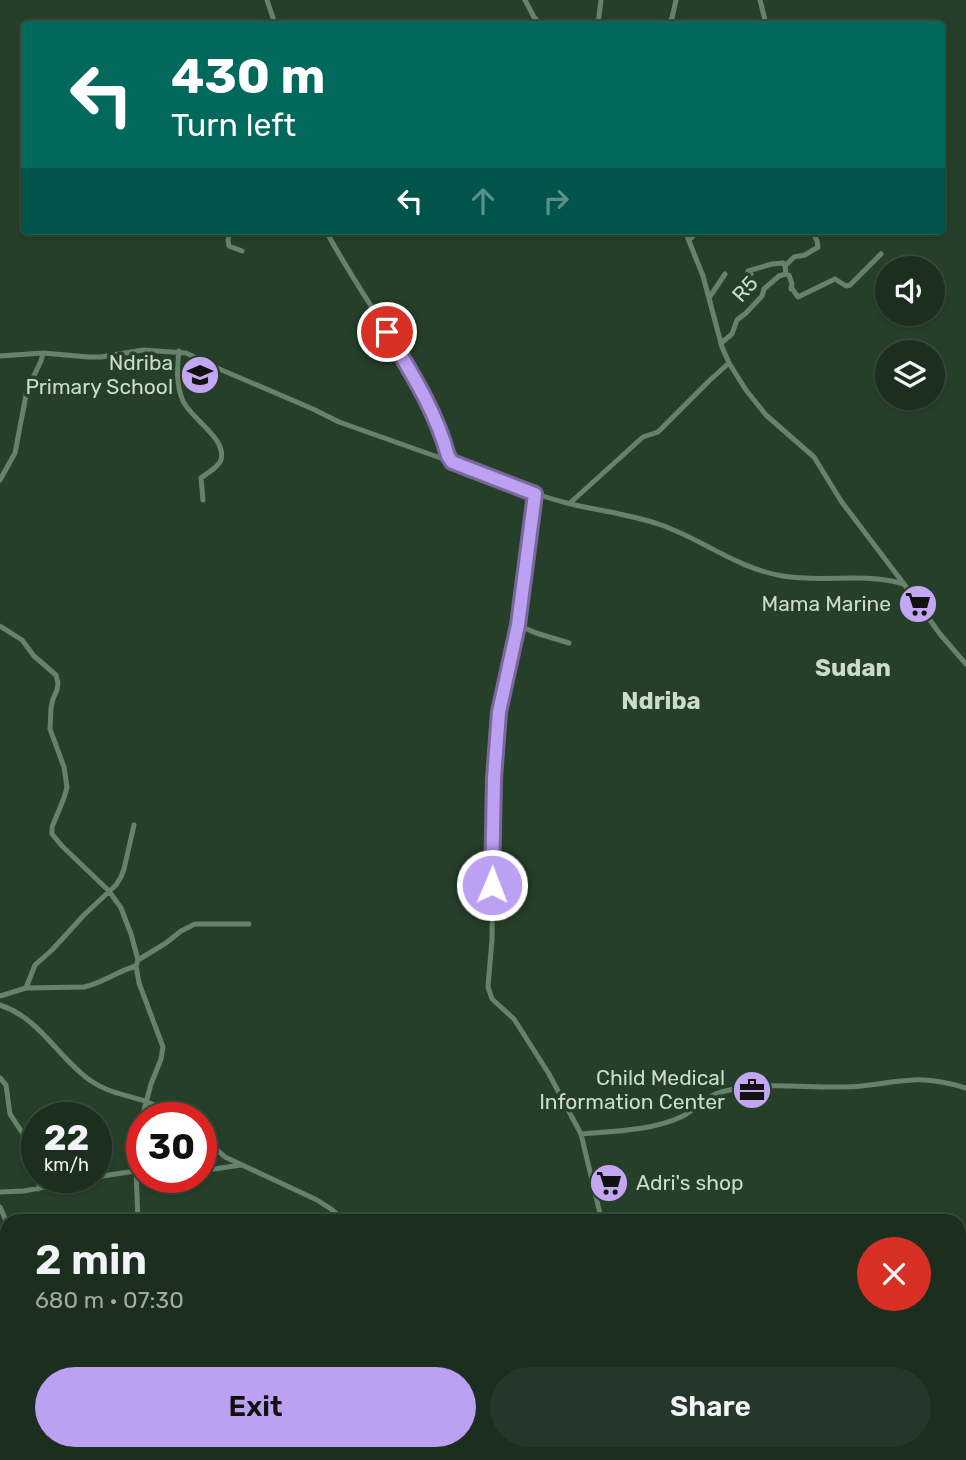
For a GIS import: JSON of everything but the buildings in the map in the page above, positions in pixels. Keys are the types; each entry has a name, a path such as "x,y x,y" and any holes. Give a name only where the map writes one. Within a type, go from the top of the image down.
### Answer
{"street":[{"path":"267,0 274,21"},
{"path":"525,0 537,21"},
{"path":"598,21 600,0"},
{"path":"670,21 676,0"},
{"path":"760,0 765,21"},
{"path":"229,235 228,244 243,251"},
{"path":"328,235 427,401 452,462"},
{"path":"687,235 703,276 721,343 729,363 746,390 766,415 814,457 841,501 940,634 966,664"},
{"path":"689,240 694,235"},
{"path":"785,266 794,257 805,255 818,247 814,235"},
{"name":"R5","path":"721,343 732,334 737,320 779,276 789,275 791,288 798,297 835,279 846,286 850,285 881,254"},
{"path":"751,274 748,271 783,262 786,274"},
{"path":"709,298 725,274"},
{"path":"0,356 43,353 88,358 143,350 179,351 339,422 535,494 660,524 733,559 773,574 812,579 866,578 904,584"},
{"path":"179,351 177,377 181,396 192,415 214,435 222,457 218,466 201,478 203,500"},
{"path":"0,480 15,453 27,390 43,353"},
{"path":"570,503 643,437 658,432 729,363"},
{"path":"535,494 518,625 499,712 494,778 492,939 488,987 492,999 514,1019 542,1063 581,1134 599,1214"},
{"path":"518,625 569,643"},
{"path":"0,626 22,640 34,656 55,675 58,683 51,708 50,729 64,767 67,787 52,827 52,834 109,891 124,915 137,963 139,983 163,1047 146,1102 110,1091 92,1082 29,1020 0,1005"},
{"path":"26,988 35,965 116,885 124,869 134,825"},
{"path":"0,996 26,988 93,985 137,963 188,926 248,924"},
{"path":"0,1078 6,1085 10,1114 21,1131"},
{"path":"581,1134 662,1125 683,1116 718,1092 736,1088 785,1085 848,1087 916,1079 966,1088"},
{"path":"217,1150 241,1165 317,1200 337,1214"},
{"path":"217,1169 241,1165"},
{"path":"1,1193 21,1191"},
{"path":"138,1214 139,1193"}],"place":[{"name":"Ndriba Primary School","path":"200,375"},
{"name":"Mama Marine","path":"918,604"},
{"name":"Child Medical Information Center","path":"752,1090"},
{"name":"Adri's shop","path":"609,1183"}],"district":[{"name":"Sudan","path":"853,668"},
{"name":"Ndriba","path":"661,701"}],"route":[{"path":"387,332 427,401 452,462 535,494 518,625 499,712 494,778 492,885"}]}
